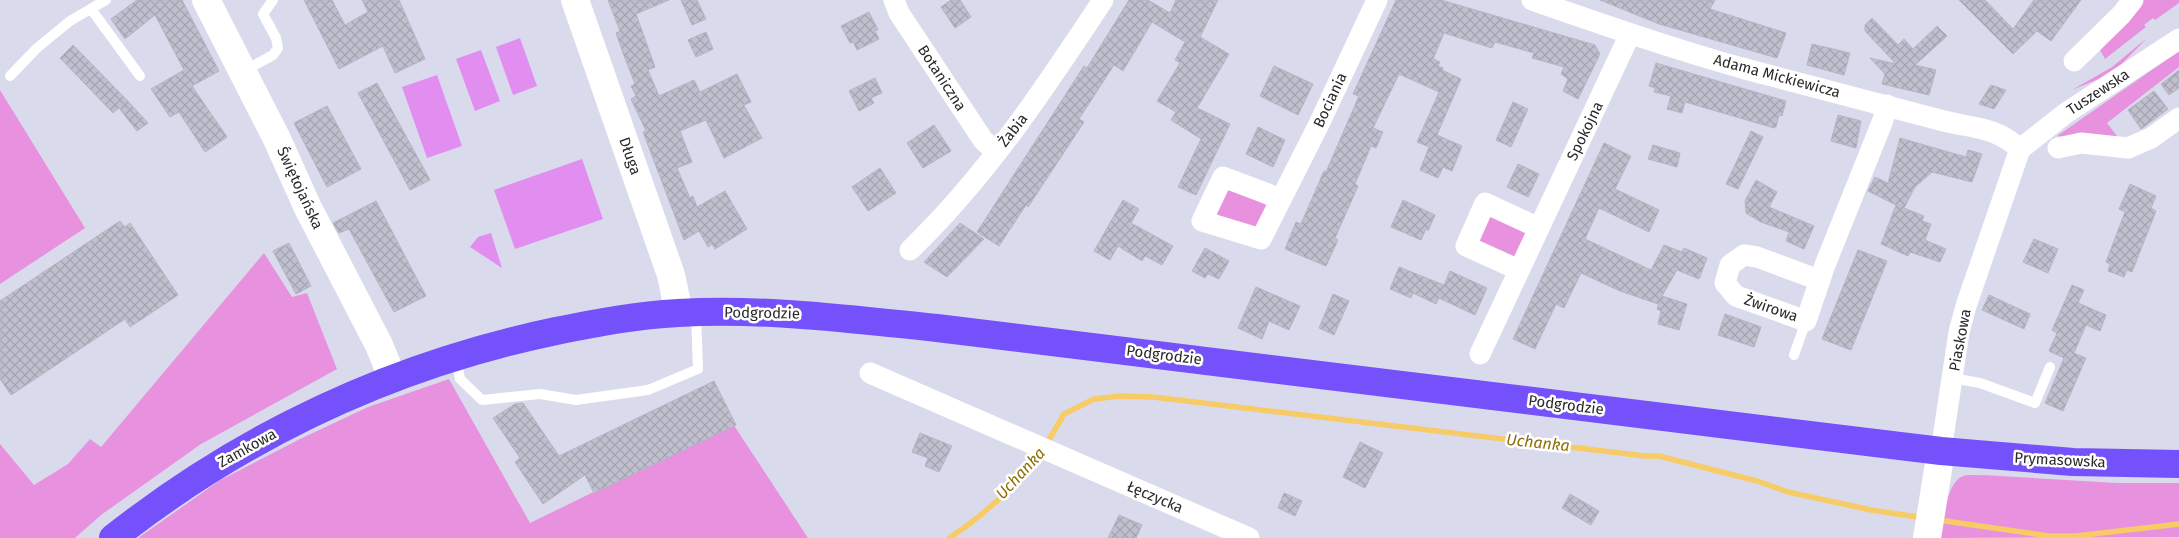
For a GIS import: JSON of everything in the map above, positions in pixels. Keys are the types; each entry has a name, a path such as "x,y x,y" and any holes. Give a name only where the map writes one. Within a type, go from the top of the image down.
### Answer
{"main road":[{"name":"Podgrodzie","path":"392,377 455,356 522,338 579,326 688,313 741,311 810,314 1941,451"},
{"name":"Zamkowa","path":"113,538 173,493 246,447 306,415 392,377"},
{"name":"Prymasowska","path":"1941,451 2073,462 2179,464"}],"street":[{"name":"Świętojańska","path":"206,0 276,137 308,208 379,345 392,377"},
{"name":"Długa","path":"575,0 672,275 688,313"},
{"name":"Botaniczna","path":"894,0 899,13 983,140 996,152"},
{"name":"Żabia","path":"910,250 942,220 1043,92 1103,0"},
{"name":"Bociania","path":"1281,199 1319,124 1377,0"},
{"name":"Adama Mickiewicza","path":"1532,0 1630,34 1748,70 1942,121 1994,131 2008,138 2020,149"},
{"path":"2074,61 2121,15 2133,0"},
{"name":"Spokojna","path":"1480,354 1630,34"},
{"name":"Tuszewska","path":"2020,149 2066,113 2179,39"},
{"name":"Żwirowa","path":"1819,280 1757,257 1744,255 1730,265 1725,283 1736,296 1806,321 1819,280 1883,120 1887,105"},
{"path":"2058,148 2081,143 2128,148 2151,138 2179,118"},
{"name":"Piaskowa","path":"1927,538 1959,332 1966,306 2020,149"},
{"path":"1519,270 1466,246 1485,203 1539,228"},
{"name":"Łęczycka","path":"870,374 1249,538"}],"lane":[{"path":"10,76 43,43 70,21 106,0"},
{"path":"243,72 273,55 278,48 276,38 263,14 272,0"},
{"path":"91,9 140,76"},
{"path":"455,356 460,379 482,400 540,394 576,400 648,390 698,369 688,313"},
{"path":"1794,355 1806,321"},
{"path":"1952,378 1980,383 2035,404 2050,368"}],"shaded area":[{"path":"2142,0 2179,0 2179,3 2155,20 2153,18 2144,25 2146,27 2105,59 2099,48"},
{"path":"520,38 537,86 513,95 496,47"},
{"path":"2147,38 2113,73 2072,90 2112,67"},
{"path":"481,50 500,101 475,111 456,59"},
{"path":"2179,51 2179,67 2107,123 2123,144 2057,136"},
{"path":"437,75 462,146 427,158 402,87"},
{"path":"0,90 85,228 0,284"},
{"path":"582,159 603,219 515,249 494,190"},
{"path":"1232,188 1265,204 1267,208 1257,227 1219,218 1216,212 1227,190"},
{"path":"1486,212 1529,228 1519,259 1478,244"},
{"path":"491,233 502,268 470,247 478,237"},
{"path":"264,253 292,297 307,293 337,369 201,444 101,515 75,538 0,538 0,444 34,485 68,464 90,439 101,447"},
{"path":"449,379 530,523 733,424 808,538 138,538 219,481 300,439 368,407"},
{"path":"1968,475 2117,483 2179,483 2179,537 1940,538 1946,504 1957,480"}],"building":[{"path":"137,0 182,0 219,71 192,86 227,137 205,152 179,112 170,117 151,89 184,70 155,15 125,39 111,19"},
{"path":"304,0 332,0 345,25 368,12 362,0 399,0 425,59 395,73 383,46 339,69"},
{"path":"608,0 669,0 636,14 655,67 648,70 659,96 694,80 700,92 737,74 751,102 744,105 762,138 724,158 706,120 680,131 692,162 677,168 690,198 693,196 697,207 725,191 747,229 715,249 712,244 708,247 699,231 684,240 643,132 646,131 631,99 636,96 631,86 635,84 616,33 620,31"},
{"path":"681,0 697,0 706,19 692,25"},
{"path":"951,0 960,0 971,17 955,28 941,7"},
{"path":"1129,0 1148,0 1170,13 1176,0 1218,0 1200,37 1229,54 1197,108 1230,124 1196,195 1178,187 1201,139 1171,120 1176,112 1157,101 1180,63 1175,60 1185,42 1152,22 1123,71 1114,65 1079,119 1084,122 1028,207 1026,205 999,246 977,232 1084,66 1087,68"},
{"path":"1396,0 1441,0 1595,45 1600,54 1578,99 1563,91 1568,79 1561,74 1564,67 1532,58 1534,53 1495,42 1492,48 1444,33 1433,59 1440,62 1438,66 1443,68 1442,70 1461,79 1437,135 1462,146 1452,171 1443,167 1438,178 1420,170 1429,147 1417,142 1439,92 1399,74 1373,128 1383,132 1376,148 1371,146 1355,184 1358,186 1335,238 1338,240 1326,266 1285,249 1296,222 1301,224 1324,171 1326,172 1359,96 1353,94"},
{"path":"1600,0 1715,0 1710,9 1786,33 1777,58 1659,24"},
{"path":"1959,0 1985,0 2013,29 2034,0 2081,0 2051,41 2037,31 2013,54"},
{"path":"869,12 878,30 875,31 879,39 857,50 853,42 850,43 841,26"},
{"path":"1872,18 1898,45 1904,39 1913,49 1937,26 1947,36 1915,65 1936,70 1929,95 1882,84 1885,74 1870,58 1896,64 1865,31 1865,25"},
{"path":"706,32 713,49 696,57 688,40"},
{"path":"1812,44 1850,53 1844,75 1807,65"},
{"path":"73,45 148,123 137,131 119,108 113,113 60,58"},
{"path":"1656,63 1786,101 1782,116 1779,115 1776,127 1774,128 1685,102 1682,113 1667,109 1671,96 1654,92 1655,88 1649,86"},
{"path":"1274,66 1313,84 1298,115 1260,96"},
{"path":"2179,70 2179,88 2169,95 2161,84"},
{"path":"875,78 882,93 871,98 874,103 859,111 849,91"},
{"path":"377,83 430,180 410,190 358,93"},
{"path":"1991,85 2006,90 1994,109 1979,104"},
{"path":"2154,91 2168,109 2141,129 2128,110"},
{"path":"1513,102 1528,109 1511,147 1496,140"},
{"path":"327,106 361,169 327,187 294,123"},
{"path":"1838,115 1861,121 1856,148 1831,141"},
{"path":"934,125 951,151 923,168 907,143"},
{"path":"1258,127 1285,140 1273,167 1246,154"},
{"path":"1751,131 1763,137 1738,189 1726,184"},
{"path":"1900,138 1966,157 1968,150 1982,154 1972,182 1932,172 1915,187 1904,208 1924,216 1922,221 1931,224 1925,240 1946,249 1940,262 1910,252 1908,256 1881,244 1896,205 1868,191 1875,177 1888,183"},
{"path":"1604,143 1631,156 1615,189 1659,210 1649,232 1599,208 1585,239 1651,270 1664,245 1682,252 1684,248 1707,258 1699,279 1677,270 1662,296 1687,304 1679,330 1658,324 1661,311 1657,309 1659,302 1658,304 1620,291 1581,273 1564,308 1556,304 1535,349 1513,339"},
{"path":"1653,145 1680,153 1677,167 1648,159"},
{"path":"1518,164 1539,174 1528,197 1507,187"},
{"path":"880,168 896,193 868,211 852,187"},
{"path":"1756,180 1777,192 1769,207 1814,226 1804,249 1786,241 1789,232 1761,222 1746,213 1745,201"},
{"path":"2130,184 2156,196 2151,208 2156,211 2132,272 2127,270 2124,277 2108,271 2110,264 2106,262 2125,212 2119,209"},
{"path":"1123,200 1139,209 1131,223 1173,246 1162,265 1145,256 1142,261 1118,246 1110,260 1094,251"},
{"path":"1403,200 1435,215 1428,231 1426,229 1421,240 1391,227"},
{"path":"376,201 426,296 394,312 349,229 339,233 333,223"},
{"path":"120,221 125,227 130,223 178,295 130,327 125,319 11,395 0,379 0,301"},
{"path":"960,223 984,239 947,277 924,262"},
{"path":"2034,239 2058,249 2048,273 2023,262"},
{"path":"289,243 311,286 296,294 273,251"},
{"path":"1205,248 1229,261 1219,279 1208,274 1205,278 1192,271"},
{"path":"1858,250 1887,261 1851,350 1822,339"},
{"path":"1399,267 1444,285 1450,271 1487,288 1475,315 1439,298 1436,304 1413,293 1411,298 1390,289"},
{"path":"2072,285 2084,290 2078,303 2106,315 2100,331 2086,325 2074,353 2086,358 2063,411 2045,403 2064,358 2049,351 2057,333 2052,330"},
{"path":"1256,287 1300,306 1289,330 1269,321 1262,339 1238,328"},
{"path":"1333,294 1349,301 1334,335 1319,328"},
{"path":"1989,295 2030,314 2024,329 1982,310"},
{"path":"1725,314 1761,327 1754,347 1718,335"},
{"path":"714,381 736,425 594,493 585,475 543,504 515,462 520,458 493,418 515,404 523,403 559,456"},
{"path":"920,433 952,446 939,472 925,466 928,458 912,452"},
{"path":"1360,442 1383,453 1365,488 1343,477"},
{"path":"1284,493 1302,501 1295,516 1278,508"},
{"path":"1570,494 1599,511 1591,525 1562,508"},
{"path":"1119,515 1142,525 1136,538 1108,538"}],"waterway":[{"name":"Uchanka","path":"1046,445 1064,414 1094,399 1120,396 1153,397 1645,456 1659,456 1757,481 1788,492 1871,510 1924,518"},
{"name":"Uchanka","path":"949,538 999,499 1023,476 1041,453"},
{"name":"Uchanka","path":"1938,520 2049,536 2076,536 2179,524"}]}
